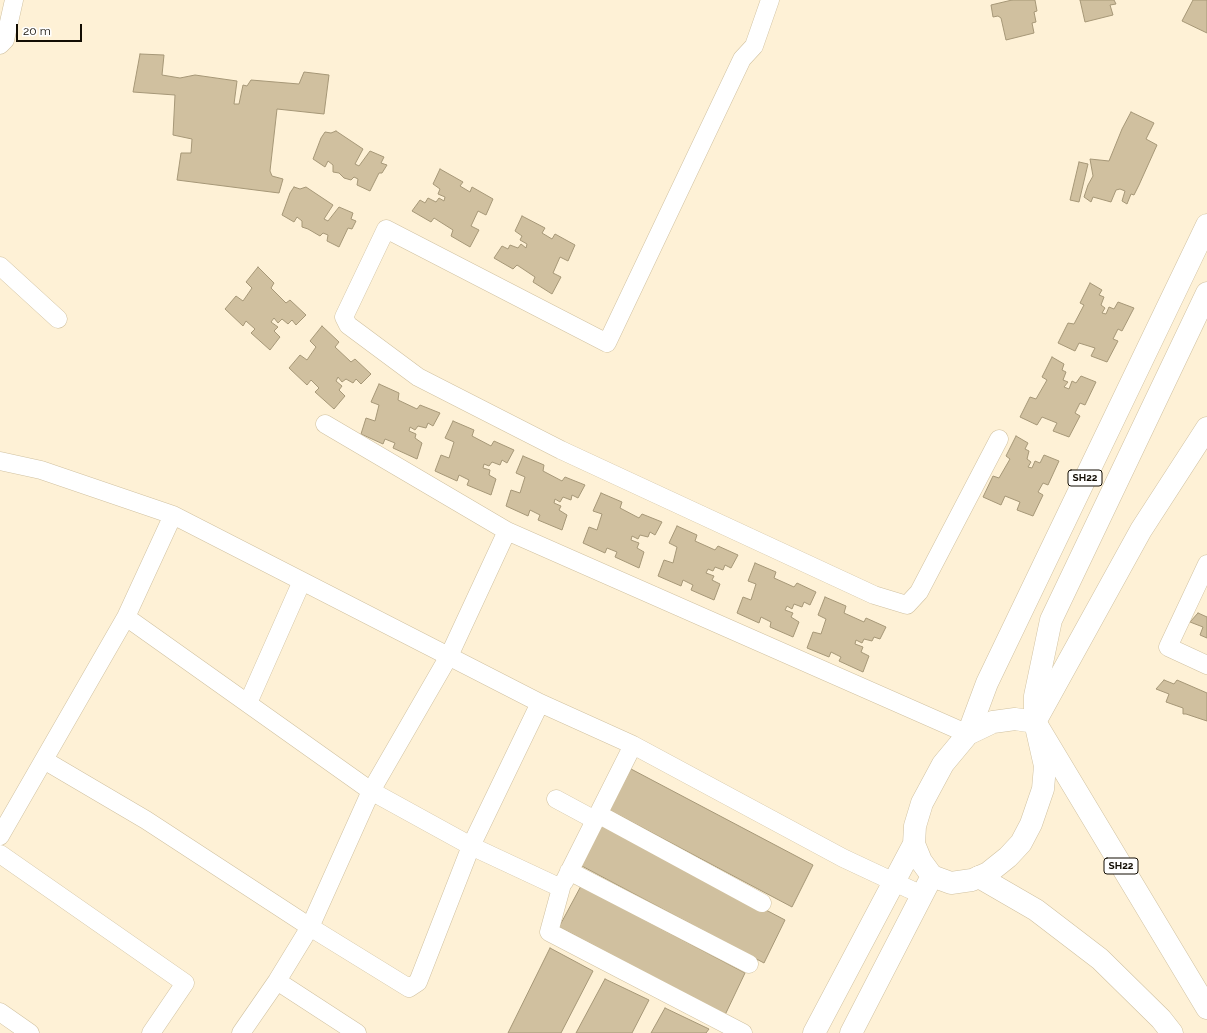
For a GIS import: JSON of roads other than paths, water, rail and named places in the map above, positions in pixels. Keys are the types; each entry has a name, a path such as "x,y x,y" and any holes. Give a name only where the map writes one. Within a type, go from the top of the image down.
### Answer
{"main road":[{"name":"SH22","path":"968,734 987,683 1207,225"},
{"name":"SH22","path":"1207,293 1051,620 1035,696 1035,722 1207,1008"},
{"path":"914,844 921,861 932,876 951,883 972,880 988,872 1008,857 1021,843 1031,824 1043,789 1045,766 1035,722 1141,530 1207,428"},
{"path":"814,1033 914,844 915,826 922,803 943,764 968,734 993,722 1015,719 1035,722"},
{"path":"851,1033 932,876"},
{"path":"979,877 1036,910 1100,959 1161,1019 1172,1033"}],"street":[{"path":"0,45 5,40 14,0"},
{"path":"770,0 754,46 742,59 607,343 386,229 344,317 348,325 418,377 561,450 874,595 907,605 919,592 999,439"},
{"path":"0,266 58,319"},
{"path":"325,424 507,531 968,734"},
{"path":"0,461 41,470 173,515 540,703 633,745 842,858 922,896"},
{"path":"0,836 126,617 173,515"},
{"path":"241,1033 310,927 371,791 449,656 507,531"},
{"path":"1207,564 1168,647 1207,665"},
{"path":"248,703 302,582"},
{"path":"126,617 371,791 471,846 561,888"},
{"path":"44,760 146,820 310,927 409,988 418,982 471,846 540,703"},
{"path":"633,745 561,888 549,932 743,1033"},
{"path":"556,799 596,817 762,903"},
{"path":"0,854 185,983 151,1033"},
{"path":"569,871 749,964"},
{"path":"276,981 357,1033"},
{"path":"0,1012 30,1033"}]}
